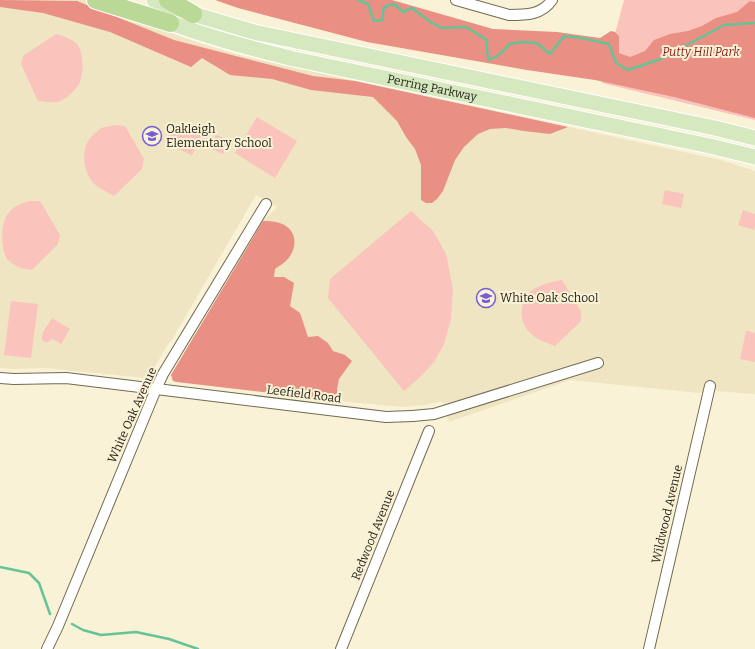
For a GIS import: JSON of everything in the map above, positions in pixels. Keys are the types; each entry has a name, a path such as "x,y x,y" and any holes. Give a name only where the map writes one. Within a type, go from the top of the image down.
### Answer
{"highway":[{"path":"96,0 170,23"},
{"path":"168,0 193,14"}],"main road":[{"name":"Perring Parkway","path":"115,0 170,23 251,48 294,59 750,157"},
{"name":"Perring Parkway","path":"154,0 193,14 261,34 716,128 755,138"}],"street":[{"path":"456,0 509,15 518,15 535,13 543,10 552,0"},
{"name":"White Oak Avenue","path":"47,649 58,626 156,389 171,361 266,204"},
{"name":"Leefield Road","path":"0,378 66,378 386,417 402,417 434,414 598,363"},
{"name":"Wildwood Avenue","path":"649,649 710,386"},
{"name":"Redwood Avenue","path":"341,649 429,431"}],"shaded area":[{"name":"White Oak School","path":"0,0 87,0 145,24 202,44 246,57 721,160 755,171 755,394 716,391 699,393 570,380 449,422 442,401 425,405 403,407 339,401 173,381 171,375 263,221 277,207 256,195 149,377 145,378 45,368 0,368"}],"green space":[{"path":"0,0 77,1 174,40 313,76 355,81 568,127 550,134 506,128 490,129 478,134 464,147 455,160 443,191 437,199 432,203 426,203 421,200 421,165 415,149 397,121 373,97 311,90 272,79 230,75 202,58 191,67 110,32 43,13 0,7"},
{"path":"215,0 392,0 493,29 557,32 600,38 611,31 615,32 619,36 619,53 630,57 645,51 654,40 670,34 688,31 702,26 716,18 737,12 750,1 755,2 755,118 674,97 595,80 527,70 367,42 238,8"},
{"name":"Putty Hill Park","path":"624,0 755,0 755,120 602,83"},
{"path":"56,34 64,36 76,43 81,51 83,67 80,82 70,94 60,101 38,101 21,64 23,56"},
{"path":"257,117 297,141 275,178 235,153"},
{"path":"175,124 201,135 192,155 166,144"},
{"path":"114,125 125,126 144,159 142,169 114,196 93,183 86,168 84,156 87,144 94,134 101,128"},
{"path":"216,135 229,140 223,154 210,148"},
{"path":"665,190 684,194 681,208 662,204"},
{"path":"40,201 60,235 58,244 32,270 12,264 7,259 2,241 3,227 7,214 22,203"},
{"path":"743,210 755,214 754,230 738,225"},
{"path":"411,211 433,231 446,254 453,289 451,319 444,344 434,362 404,391 328,298 330,279"},
{"path":"263,221 283,224 292,232 294,237 294,248 291,254 286,261 275,269 274,277 284,277 294,283 290,306 300,313 308,337 318,336 328,343 333,351 345,355 352,361 339,379 337,389 339,401 173,381 171,375"},
{"path":"562,280 581,311 581,321 555,346 542,341 526,329 523,323 522,308 526,297 535,288 544,284"},
{"path":"11,301 38,304 31,358 4,355"},
{"path":"52,318 70,329 61,344 53,339 48,342 42,340 44,331"},
{"path":"746,331 755,333 755,362 740,359"}],"waterway":[{"path":"358,0 368,4 374,21 382,20 384,7 394,4 403,12 412,8 429,21 442,28 466,27 487,40 487,53 489,60 499,55 510,44 521,42 537,43 550,54 564,36 609,44 616,63 628,70 661,59 724,25 755,23"},
{"path":"0,567 29,573 39,583 50,614"},
{"path":"72,624 83,630 101,635 136,632 169,639 198,649"}],"place":[{"name":"Oakleigh Elementary School","path":"152,136"},
{"name":"White Oak School","path":"486,298"}]}
